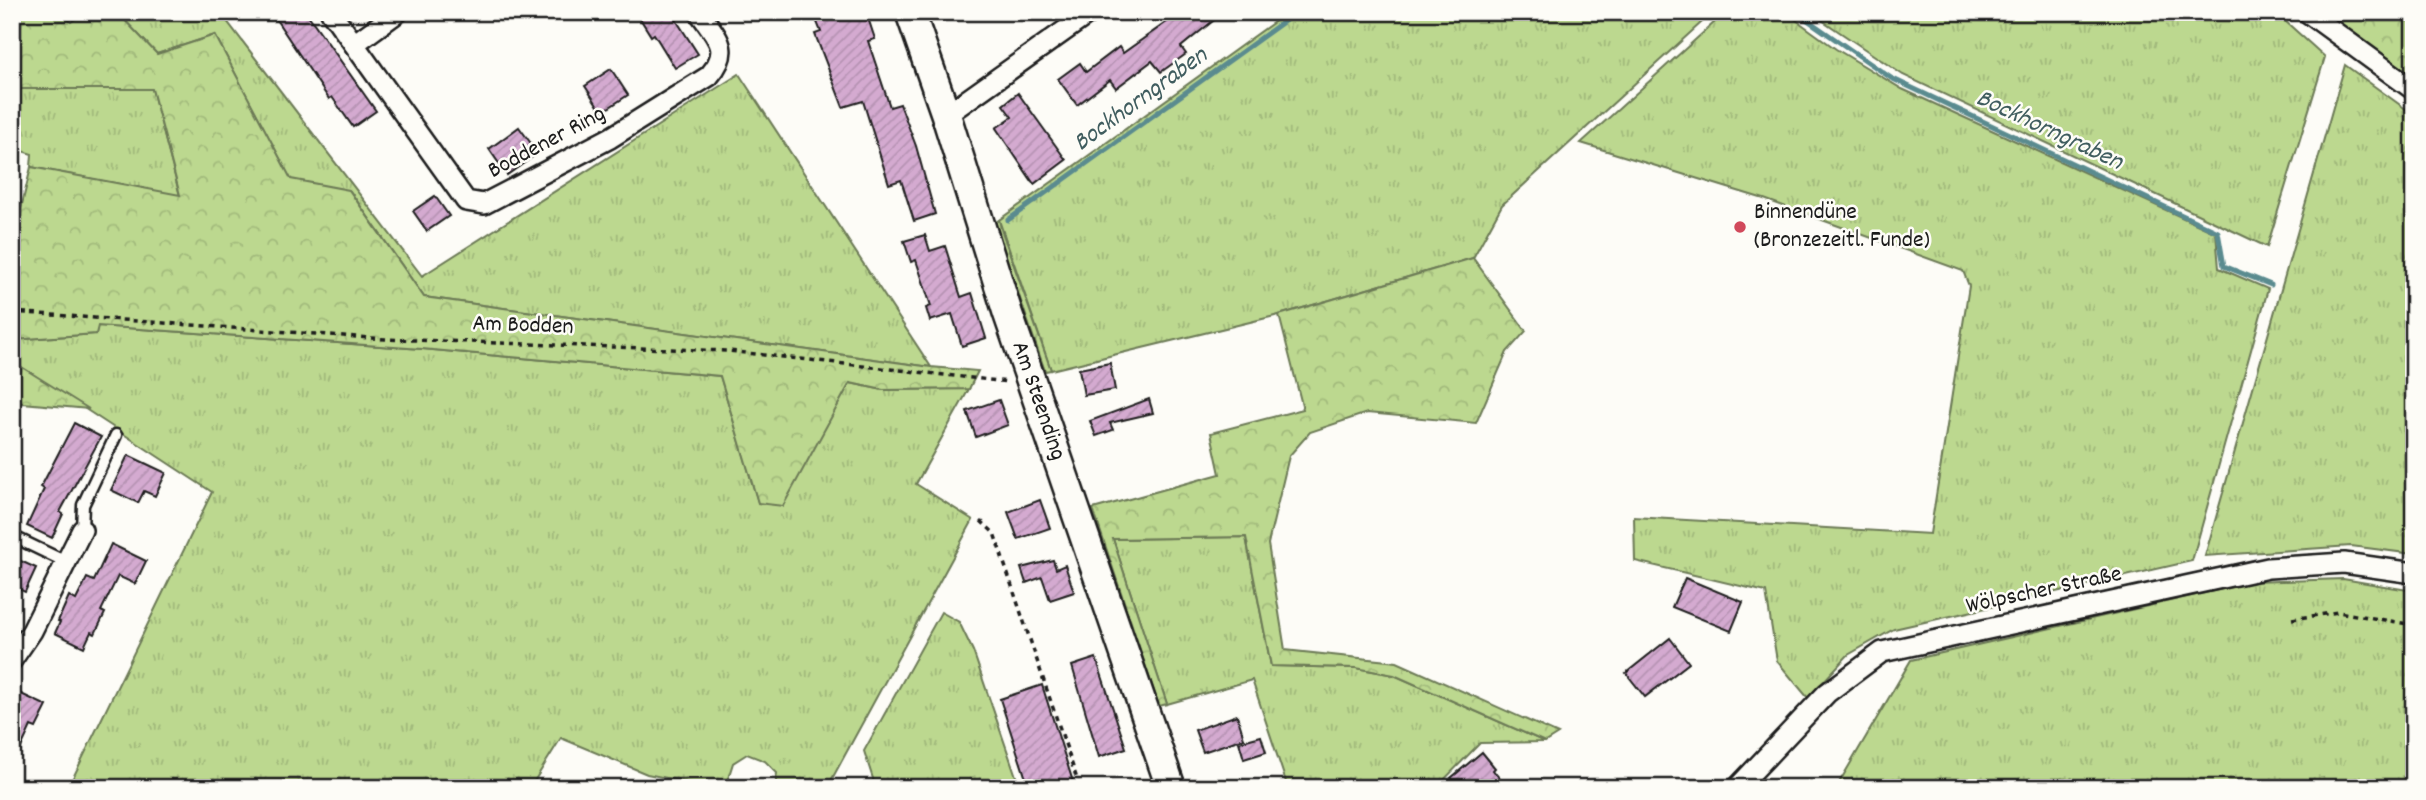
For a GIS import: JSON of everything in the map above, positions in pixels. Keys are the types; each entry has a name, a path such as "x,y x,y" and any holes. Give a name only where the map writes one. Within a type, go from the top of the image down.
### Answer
{"street":[{"name":"Boddener Ring","path":"331,12 466,201 484,204 610,138 709,76 721,63 722,51 699,12"},
{"path":"354,44 398,12"},
{"name":"Am Steending","path":"910,12 946,115 1031,383 1171,788"},
{"path":"946,115 1091,12"},
{"path":"2319,16 2414,90"},
{"path":"12,660 32,631 82,530"},
{"name":"Wölpscher Straße","path":"1737,788 1826,693 1882,652 2268,568 2344,563 2414,573"}],"lane":[{"path":"82,530 83,505 116,435"},
{"path":"12,536 66,562"}],"path":[{"name":"Am Bodden","path":"12,312 385,338 728,351 1031,383"},
{"path":"981,521 994,533 1080,788"},
{"path":"2292,618 2338,612 2414,625"}],"green space":[{"path":"61,12 71,22 85,12 117,12 157,54 215,35 291,179 349,190 424,297 931,367 978,371 969,389 883,390 850,383 783,506 758,503 720,376 422,349 98,326 96,334 12,340 12,246 31,167 180,195 152,89 12,89 12,14"},
{"path":"117,12 220,12 422,276 739,74 931,367 424,297 350,191 291,180 215,35 157,54"},
{"path":"1288,12 1713,12 1502,205 1473,258 1279,315 1051,370 999,220"},
{"path":"1726,12 1785,12 1836,49 1902,89 2216,233 2219,268 2268,289 2192,561 1894,629 1848,655 1808,698 1777,661 1766,592 1635,561 1634,517 1930,534 1969,286 1963,271 1764,199 1581,143"},
{"path":"1810,12 2275,12 2325,57 2267,247 1903,75"},
{"path":"2338,12 2414,12 2414,76 2340,25"},
{"path":"2345,65 2414,115 2414,554 2351,546 2205,556"},
{"path":"12,89 152,89 180,196 31,167 32,154 12,148"},
{"path":"999,220 1051,370 1045,371 994,223"},
{"path":"1473,258 1526,331 1507,352 1476,423 1367,413 1310,432 1289,456 1268,544 1285,650 1397,662 1558,734 1545,742 1394,675 1356,668 1271,666 1246,537 1113,539 1167,704 1159,706 1093,509 1220,474 1211,433 1303,409 1279,315"},
{"path":"97,326 422,349 720,376 758,502 850,383 883,390 969,389 916,484 973,520 827,788 775,788 777,773 765,761 747,754 733,763 725,788 716,788 647,774 561,738 530,788 68,788 212,492 12,361 12,340 96,334"},
{"path":"12,361 89,409 12,402"},
{"path":"1246,537 1271,666 1356,668 1394,675 1545,742 1480,743 1436,788 1288,788 1252,680 1167,704 1113,539"},
{"path":"2343,579 2414,591 2414,788 1836,788 1911,660 2253,582"},
{"path":"941,612 959,622 973,651 1020,788 876,788 864,751"}],"building":[{"path":"271,12 306,12 376,111 353,127 332,97 329,99"},
{"path":"636,12 671,12 698,54 675,68 654,34 651,36"},
{"path":"813,12 866,12 875,39 868,41 890,107 900,104 916,146 935,214 914,221 901,180 889,184 863,101 843,107 815,34 821,32"},
{"path":"1181,12 1224,12 1181,47 1186,54 1161,72 1152,61 1116,88 1110,80 1077,105 1058,79 1080,63 1086,72 1119,47 1123,53"},
{"path":"611,69 628,95 602,112 585,86"},
{"path":"1018,93 1066,160 1034,184 996,128 1012,117 1003,105"},
{"path":"519,127 538,153 507,175 489,149"},
{"path":"435,196 449,216 427,231 413,211"},
{"path":"925,235 930,251 945,246 961,297 972,293 986,338 962,346 952,314 930,321 926,308 931,306 916,260 911,262 904,241"},
{"path":"1110,363 1115,390 1084,395 1079,369"},
{"path":"1149,399 1153,413 1110,423 1113,430 1096,436 1090,421"},
{"path":"999,400 1008,425 976,437 967,411"},
{"path":"74,423 101,437 60,512 63,514 52,538 27,526 44,489 41,487"},
{"path":"128,455 166,473 155,496 144,491 138,503 111,490"},
{"path":"1040,500 1050,528 1018,539 1008,512"},
{"path":"111,544 146,561 135,584 118,576 101,611 105,613 95,634 91,632 84,647 55,633 60,622 58,621 69,596 76,600 87,578 94,581"},
{"path":"12,557 36,568 25,592 12,586"},
{"path":"1053,560 1056,569 1065,565 1074,592 1050,600 1042,577 1026,583 1021,568"},
{"path":"1685,578 1743,602 1731,631 1672,607"},
{"path":"1670,638 1689,663 1645,697 1626,673"},
{"path":"1096,658 1126,748 1099,757 1072,666"},
{"path":"1042,685 1075,788 1029,788 1000,699"},
{"path":"19,693 47,706 36,728 31,726 12,767 12,707"},
{"path":"1237,715 1244,738 1203,752 1195,730"},
{"path":"1261,736 1266,752 1244,759 1239,742"},
{"path":"1482,752 1507,788 1459,788 1451,778"}],"waterway":[{"name":"Bockhorngraben","path":"1008,220 1297,12"},
{"name":"Bockhorngraben","path":"1796,12 1891,78 2218,232 2224,266 2271,285"}],"place":[{"name":"Binnendüne (Bronzezeitl. Funde)","path":"1740,227"}]}
